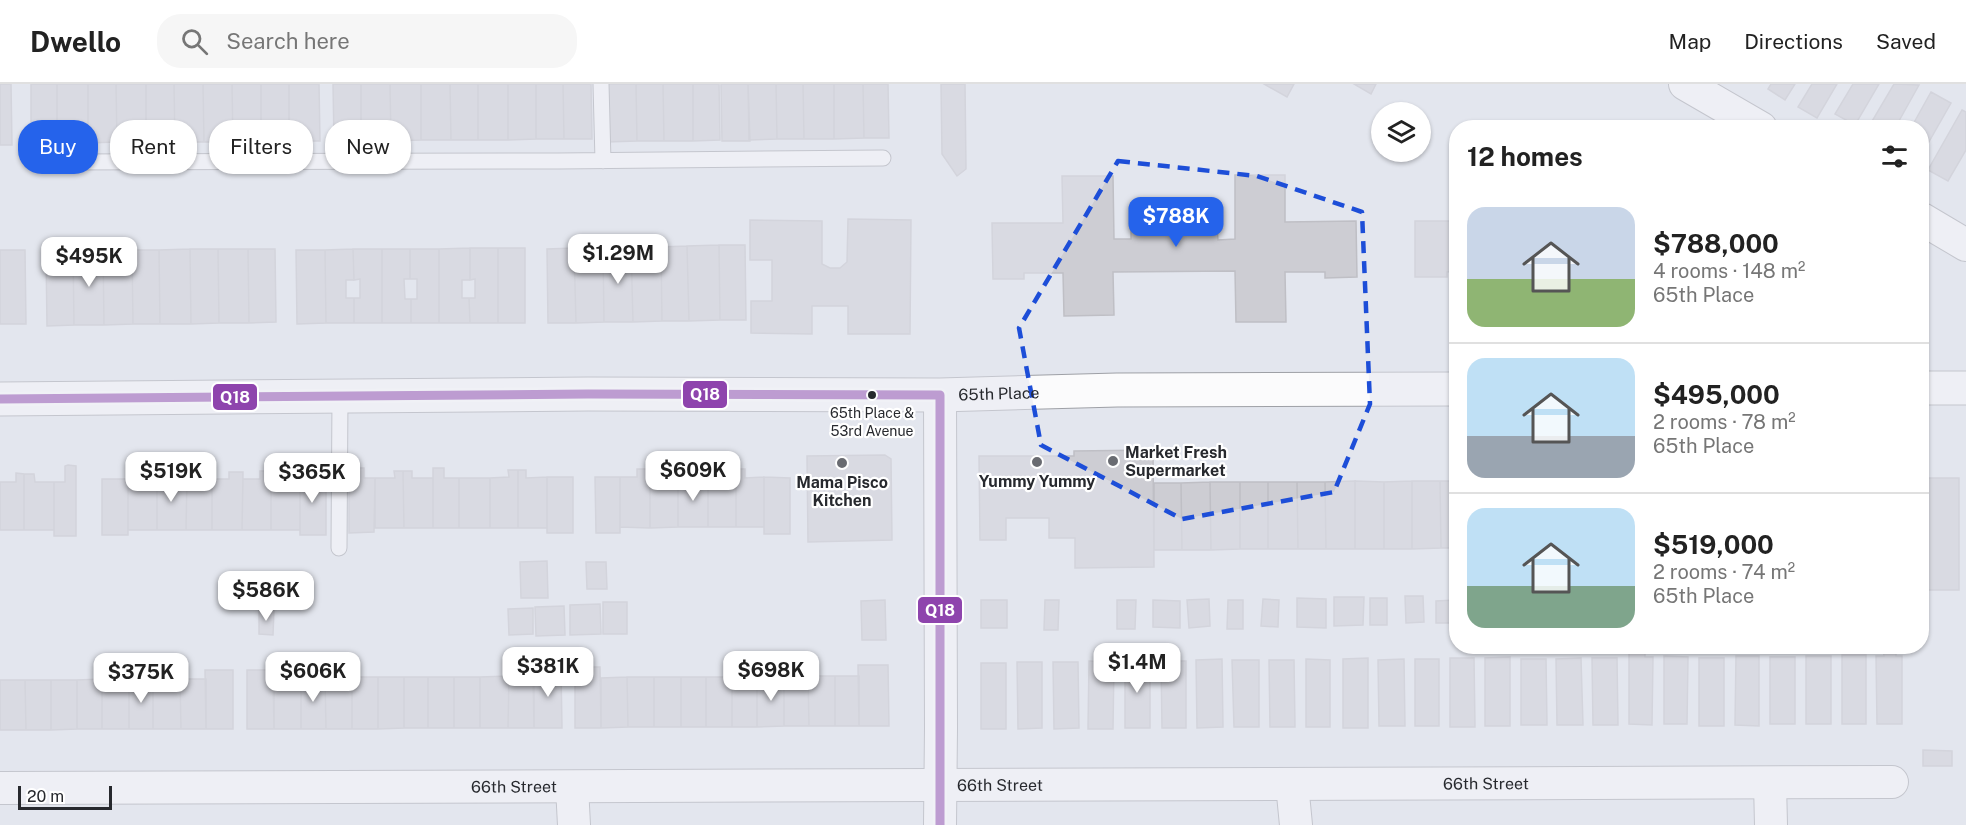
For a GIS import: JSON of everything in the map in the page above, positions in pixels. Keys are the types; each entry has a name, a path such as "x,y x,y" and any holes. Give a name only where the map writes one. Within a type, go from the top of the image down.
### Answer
{"street":[{"path":"1685,84 1747,120"},
{"path":"1929,223 1966,244"},
{"path":"1929,387 1962,382"},
{"name":"65th Place","path":"0,399 795,393 940,395 1117,390 1449,389"},
{"path":"940,395 940,825"},
{"name":"66th Street","path":"0,788 1892,782"},
{"path":"1770,783 1771,825"},
{"path":"1292,784 1296,825"},
{"path":"572,787 574,825"}],"lane":[{"path":"601,84 603,161"},
{"path":"98,162 883,158"},
{"path":"339,548 340,396"}],"highlighted area":[{"path":"1118,161 1257,176 1362,212 1370,404 1334,492 1182,519 1041,445 1019,328"}],"building":[{"path":"0,84 11,84 12,145 0,145"},
{"path":"31,84 57,84 57,120 31,120"},
{"path":"57,84 88,84 88,120 57,120"},
{"path":"88,84 116,84 117,120 110,120 110,142 98,143 98,120 88,120"},
{"path":"116,84 146,84 146,120 117,120"},
{"path":"146,84 174,84 175,120 146,120"},
{"path":"174,84 203,84 204,142 197,142 197,120 175,120"},
{"path":"203,84 232,84 233,120 209,120 209,142 204,142"},
{"path":"232,84 261,84 261,120 233,120"},
{"path":"261,84 289,84 289,120 261,120"},
{"path":"289,84 319,84 320,141 313,141 313,120 289,120"},
{"path":"333,84 361,84 361,120 334,120"},
{"path":"361,84 390,84 391,120 361,120"},
{"path":"390,84 421,84 421,140 411,140 411,120 391,120"},
{"path":"421,84 450,84 451,140 421,140"},
{"path":"450,84 478,84 478,140 451,140"},
{"path":"478,84 508,84 508,140 478,140"},
{"path":"508,84 536,84 536,139 508,140"},
{"path":"536,84 563,84 564,139 536,139"},
{"path":"563,84 591,84 592,139 564,139"},
{"path":"606,84 636,84 637,141 607,142"},
{"path":"636,84 663,84 664,141 637,141"},
{"path":"663,84 693,84 693,141 664,141"},
{"path":"693,84 719,84 720,140 693,141"},
{"path":"721,84 748,84 750,141 722,141"},
{"path":"748,84 776,84 777,139 749,140"},
{"path":"776,84 803,84 804,139 777,139"},
{"path":"803,84 834,84 834,139 804,139"},
{"path":"834,84 863,84 864,138 834,139"},
{"path":"863,84 888,84 889,138 864,138"},
{"path":"941,84 965,84 966,169 957,176 942,154"},
{"path":"1264,84 1294,84 1287,97"},
{"path":"1354,84 1376,84 1371,94"},
{"path":"1771,84 1795,84 1785,100 1768,89"},
{"path":"1812,84 1837,84 1817,118 1798,107"},
{"path":"1853,84 1879,84 1858,120 1846,120 1835,114"},
{"path":"1894,84 1919,85 1899,120 1873,120"},
{"path":"1931,92 1951,103 1929,142 1929,120 1915,120"},
{"path":"1962,110 1966,112 1966,150 1948,181 1929,171"},
{"path":"1235,175 1285,175 1285,222 1356,221 1357,277 1325,278 1325,272 1285,272 1286,322 1236,322 1235,271 1113,272 1114,315 1064,316 1063,273 1024,273 1024,279 993,279 992,223 1063,223 1062,176 1113,176 1114,239 1131,239 1131,228 1217,227 1218,240 1235,239"},
{"path":"848,219 911,220 910,334 848,334 848,306 812,306 812,334 751,333 751,301 772,301 772,260 750,260 750,220 822,221 822,264 830,268 840,268 847,262"},
{"path":"1415,221 1449,221 1449,272 1447,277 1415,277"},
{"path":"719,245 745,245 746,320 720,320"},
{"path":"719,245 720,320 689,321 687,246"},
{"path":"687,246 689,321 662,321 661,247"},
{"path":"631,247 661,247 662,321 633,322"},
{"path":"631,247 633,322 604,322 603,248"},
{"path":"470,248 498,248 498,323 470,323 469,298 475,298 475,279 470,280"},
{"path":"470,248 470,280 462,280 462,298 469,298 470,323 439,323 439,249"},
{"path":"498,248 525,248 525,323 498,323"},
{"path":"574,248 603,248 604,322 576,323"},
{"path":"574,248 576,323 548,323 547,249"},
{"path":"190,249 218,249 219,323 191,324"},
{"path":"190,249 191,324 160,324 159,250"},
{"path":"218,249 248,249 249,323 219,323"},
{"path":"248,249 275,249 276,322 249,323"},
{"path":"353,249 382,249 382,323 354,323 354,298 360,298 360,279 354,280"},
{"path":"353,249 354,280 346,280 346,298 354,298 354,323 326,323 325,250"},
{"path":"382,249 410,249 410,279 404,279 405,299 411,299 411,323 382,323"},
{"path":"410,249 439,249 439,323 411,323 411,299 417,299 417,279 410,279"},
{"path":"0,250 25,250 26,324 0,324"},
{"path":"132,250 159,250 160,324 133,324"},
{"path":"132,250 133,324 104,325 103,251"},
{"path":"296,250 325,250 326,323 297,324"},
{"path":"73,251 103,251 104,325 74,325"},
{"path":"73,251 74,325 47,326 46,252"},
{"path":"1153,450 1154,567 1075,568 1075,538 1049,538 1049,518 1006,518 1006,540 980,540 979,456 1074,456 1074,451"},
{"path":"885,455 891,459 892,540 808,542 807,456"},
{"path":"65,466 76,466 76,536 54,536 54,482 65,482"},
{"path":"300,468 313,468 313,479 326,479 326,535 300,535"},
{"path":"353,468 364,468 364,478 375,478 374,532 349,533 349,480 353,480"},
{"path":"433,468 444,468 444,478 459,478 459,528 433,528"},
{"path":"637,469 650,469 650,528 620,527 620,477 637,477"},
{"path":"650,469 660,469 660,477 678,477 678,527 650,528"},
{"path":"725,469 736,469 736,527 708,527 708,477 725,477"},
{"path":"736,469 745,469 745,478 764,477 764,527 736,527"},
{"path":"508,470 518,470 518,528 490,528 490,478 509,477"},
{"path":"518,470 526,470 526,478 547,477 547,528 518,528"},
{"path":"260,471 271,471 271,530 242,530 243,479 260,479"},
{"path":"271,471 281,471 281,479 300,479 300,530 271,530"},
{"path":"394,471 403,471 404,528 375,528 375,478 395,478"},
{"path":"403,471 412,471 412,478 433,478 433,528 404,528"},
{"path":"145,472 157,472 157,530 128,530 128,479 146,479"},
{"path":"157,472 167,472 167,479 187,479 186,530 157,530"},
{"path":"229,472 243,472 242,530 212,530 212,479 229,479"},
{"path":"16,473 24,474 24,530 0,530 0,482 16,482"},
{"path":"24,474 34,474 35,482 54,482 54,530 24,530"},
{"path":"547,477 573,477 573,533 547,533"},
{"path":"595,477 620,477 620,533 596,533"},
{"path":"678,477 708,477 708,527 678,527"},
{"path":"764,477 790,478 790,534 764,534"},
{"path":"459,478 490,478 490,528 459,528"},
{"path":"1929,478 1959,478 1959,590 1929,590"},
{"path":"102,479 128,479 128,535 102,535"},
{"path":"187,479 212,479 212,530 186,530"},
{"path":"1355,481 1384,482 1384,549 1355,549"},
{"path":"1355,481 1355,549 1326,549 1325,482"},
{"path":"1412,481 1440,481 1441,548 1412,549"},
{"path":"1412,481 1412,549 1384,549 1384,482"},
{"path":"1440,481 1449,481 1449,548 1441,548"},
{"path":"1210,482 1240,482 1240,549 1211,550"},
{"path":"1210,482 1211,550 1182,550 1181,483"},
{"path":"1240,482 1268,482 1268,549 1240,549"},
{"path":"1268,482 1297,482 1298,549 1268,549"},
{"path":"1297,482 1325,482 1326,549 1298,549"},
{"path":"1154,483 1181,483 1182,550 1154,550"},
{"path":"547,561 548,598 521,598 520,562"},
{"path":"586,562 606,562 607,589 587,589"},
{"path":"1405,596 1423,596 1424,622 1406,623"},
{"path":"1334,597 1364,597 1363,625 1334,626"},
{"path":"1297,598 1326,599 1326,628 1297,627"},
{"path":"1370,598 1387,598 1387,625 1370,625"},
{"path":"1209,599 1210,626 1189,628 1187,600"},
{"path":"1263,599 1279,600 1278,627 1261,626"},
{"path":"885,600 886,640 862,640 861,601"},
{"path":"981,600 1007,600 1007,628 981,628"},
{"path":"1045,600 1059,600 1058,630 1044,630"},
{"path":"1117,600 1136,600 1135,629 1117,629"},
{"path":"1153,600 1180,601 1180,628 1153,627"},
{"path":"1228,600 1243,600 1243,629 1227,629"},
{"path":"1449,600 1449,623 1436,623 1436,601"},
{"path":"603,602 627,602 627,634 603,634"},
{"path":"600,604 601,634 570,635 570,605"},
{"path":"564,606 565,635 536,636 535,607"},
{"path":"533,608 533,634 509,635 508,609"},
{"path":"259,609 274,609 273,635 259,634"},
{"path":"1629,654 1645,654 1645,657 1653,657 1652,725 1629,724"},
{"path":"1884,654 1902,656 1902,724 1877,724 1876,656 1884,656"},
{"path":"1842,655 1866,655 1866,724 1842,724"},
{"path":"1664,656 1688,657 1687,724 1664,724"},
{"path":"1736,656 1759,656 1759,726 1735,725"},
{"path":"1806,656 1831,656 1831,724 1806,724"},
{"path":"1510,657 1510,726 1485,726 1485,658"},
{"path":"1770,657 1795,657 1795,724 1770,724"},
{"path":"1368,658 1368,728 1343,728 1343,659"},
{"path":"1450,658 1474,658 1475,727 1450,727"},
{"path":"1581,658 1583,725 1557,725 1556,659"},
{"path":"1592,658 1617,658 1618,725 1593,725"},
{"path":"1699,658 1724,658 1724,726 1699,726"},
{"path":"1222,659 1223,727 1197,728 1196,660"},
{"path":"1306,659 1330,660 1330,727 1306,727"},
{"path":"1404,659 1405,726 1379,726 1378,660"},
{"path":"1415,659 1439,659 1439,726 1415,726"},
{"path":"1521,659 1546,659 1547,725 1521,725"},
{"path":"1232,660 1259,660 1259,727 1234,727"},
{"path":"1269,660 1294,660 1295,727 1270,727"},
{"path":"1089,661 1114,662 1113,729 1088,729"},
{"path":"1125,661 1150,661 1150,728 1125,728"},
{"path":"1161,661 1186,661 1186,728 1162,728"},
{"path":"1017,662 1042,662 1042,728 1018,729"},
{"path":"1053,662 1078,662 1079,728 1054,729"},
{"path":"981,663 1006,663 1006,729 981,729"},
{"path":"858,665 888,665 889,726 859,726"},
{"path":"575,667 600,667 601,728 575,728"},
{"path":"534,668 561,668 562,728 534,728"},
{"path":"205,670 233,670 233,729 206,729"},
{"path":"247,670 274,670 274,729 247,729"},
{"path":"509,676 533,676 534,728 508,728"},
{"path":"509,676 508,728 480,728 480,677"},
{"path":"784,676 808,676 809,726 784,726"},
{"path":"784,676 784,726 757,727 757,677"},
{"path":"808,676 835,676 835,726 809,726"},
{"path":"835,676 859,676 859,726 835,726"},
{"path":"273,677 301,677 301,729 274,729"},
{"path":"301,677 325,677 326,729 301,729"},
{"path":"325,677 352,677 352,729 326,729"},
{"path":"352,677 378,677 378,729 352,729"},
{"path":"378,677 404,677 404,728 378,729"},
{"path":"404,677 428,677 428,728 404,728"},
{"path":"428,677 454,677 454,728 428,728"},
{"path":"454,677 480,677 480,728 454,728"},
{"path":"627,677 654,677 654,727 628,727"},
{"path":"627,677 628,727 601,728 601,678"},
{"path":"654,677 681,677 681,727 654,727"},
{"path":"681,677 706,677 706,727 681,727"},
{"path":"706,677 732,677 732,727 706,727"},
{"path":"732,677 757,677 757,727 732,727"},
{"path":"102,679 129,679 129,729 102,729"},
{"path":"102,679 102,729 77,729 77,680"},
{"path":"129,679 153,679 153,729 129,729"},
{"path":"153,679 180,679 181,729 153,729"},
{"path":"180,679 206,679 206,729 181,729"},
{"path":"0,680 25,680 26,730 0,730"},
{"path":"25,680 51,680 51,730 26,730"},
{"path":"51,680 77,680 77,729 51,730"},
{"path":"1923,750 1952,751 1952,766 1923,766"}],"transit line":[{"name":"Q18","path":"0,399 588,394 940,395"},
{"name":"Q18","path":"940,395 940,825"}],"place":[{"name":"65th Place & 53rd Avenue","path":"872,395"},
{"name":"Market Fresh Supermarket","path":"1113,461"},
{"name":"Yummy Yummy","path":"1037,462"},
{"name":"Mama Pisco Kitchen","path":"842,463"}]}
